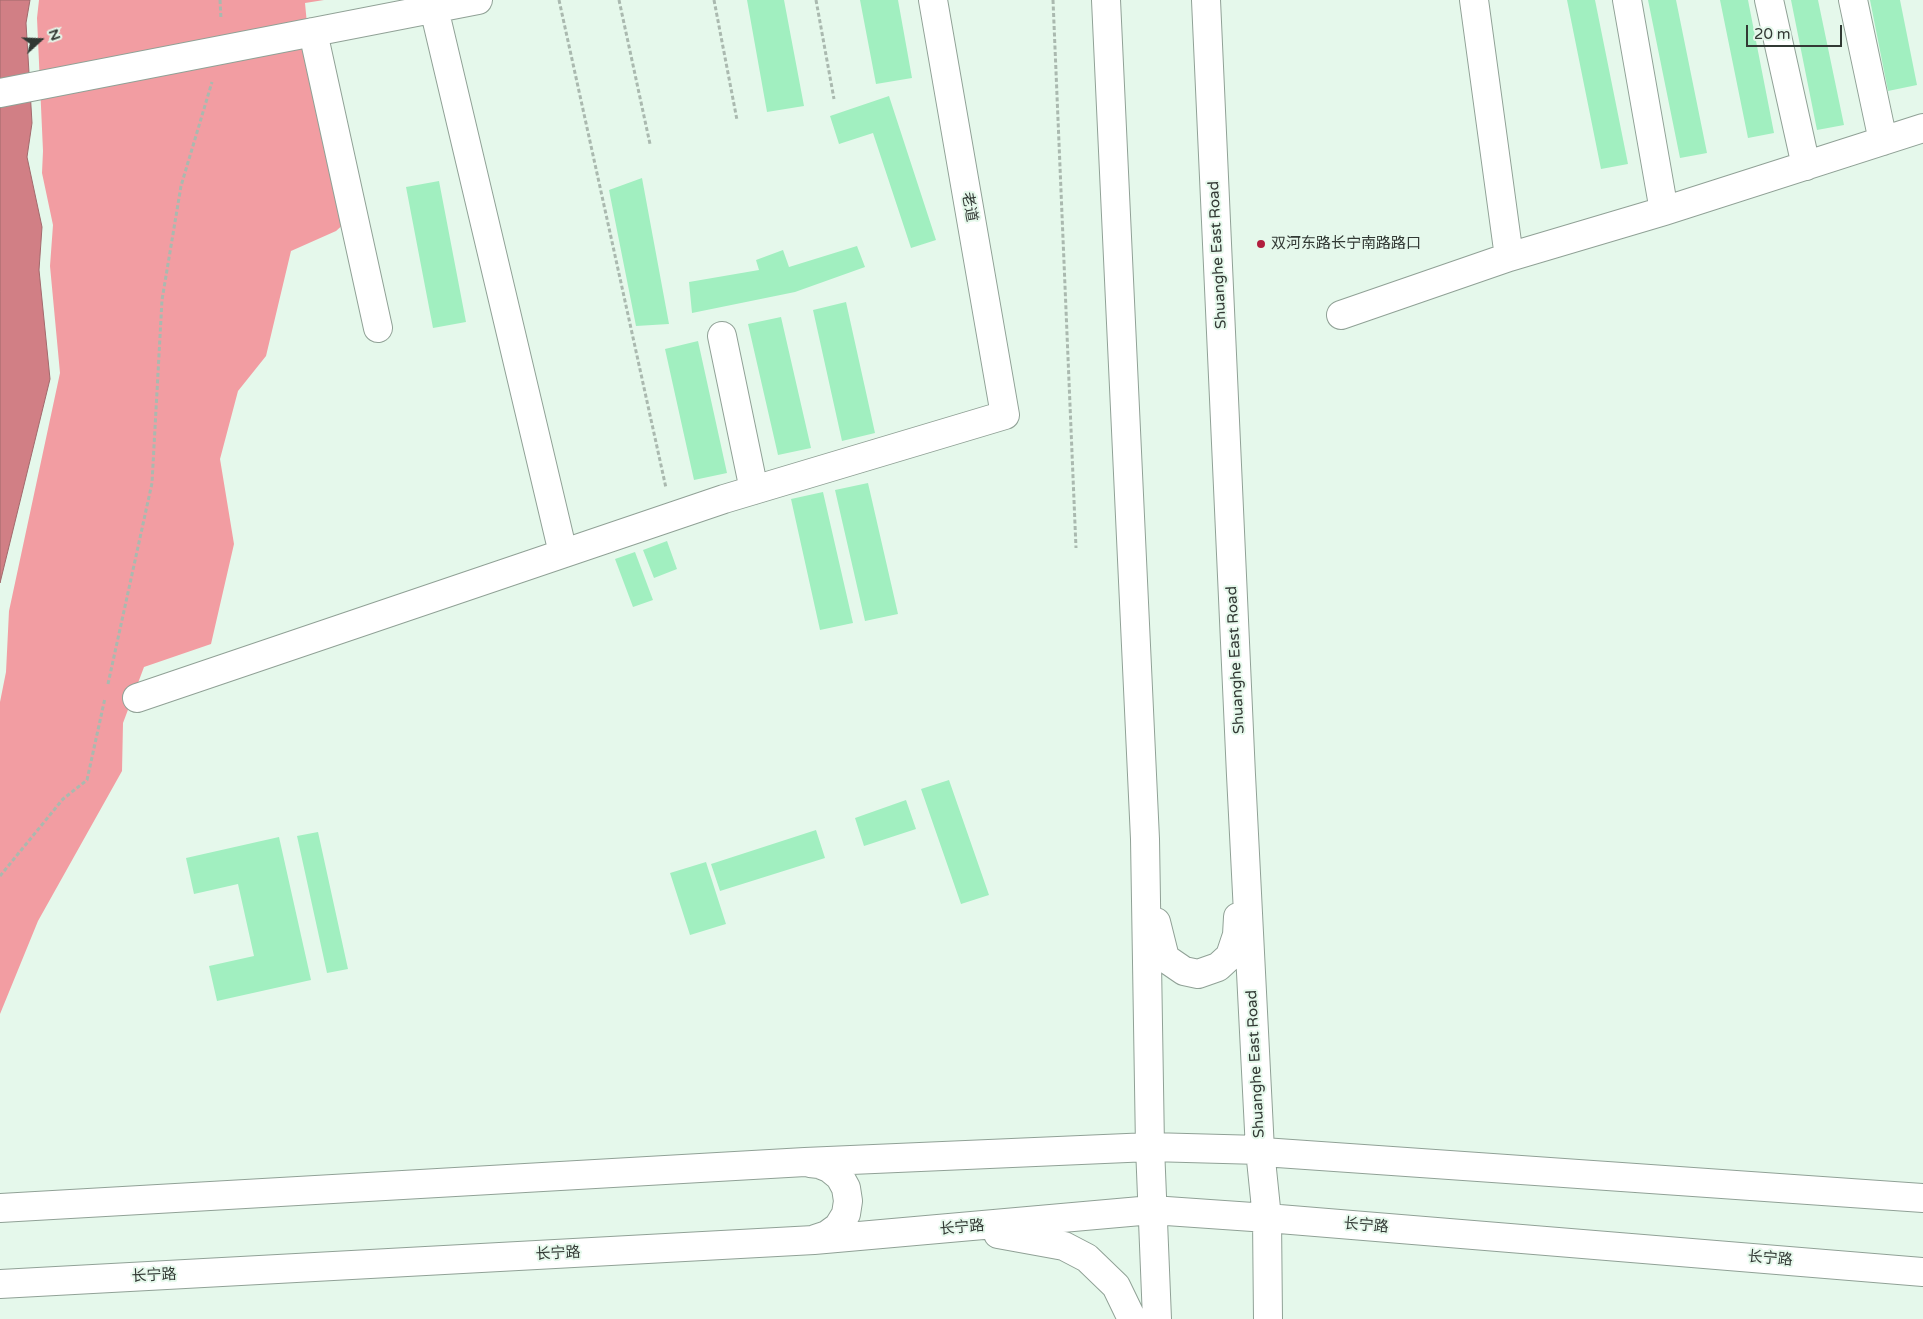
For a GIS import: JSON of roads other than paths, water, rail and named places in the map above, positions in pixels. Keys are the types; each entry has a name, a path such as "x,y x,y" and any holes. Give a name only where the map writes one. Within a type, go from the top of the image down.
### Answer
{"street":[{"path":"0,93 313,32 432,4 478,0"},
{"name":"老道","path":"754,490 1005,415 933,0"},
{"path":"1106,0 1145,839 1150,1146 1157,1319"},
{"name":"Shuanghe East Road","path":"1206,0 1244,834 1260,1150 1267,1218 1268,1319"},
{"path":"1474,0 1509,257"},
{"path":"1627,0 1664,211"},
{"path":"1769,0 1806,166"},
{"path":"1853,0 1883,141"},
{"path":"432,4 563,553"},
{"path":"313,32 378,328"},
{"path":"1340,315 1509,257 1664,211 1923,128"},
{"path":"137,698 754,490 722,336"},
{"path":"1145,839 1158,933 1165,958 1184,971 1198,974 1218,967 1230,956 1237,935 1244,834"},
{"path":"0,1208 805,1162 1150,1146 1260,1150 1263,1152 1923,1198"},
{"path":"805,1162 829,1168 840,1178 846,1188 848,1201 846,1214 838,1227 827,1235 814,1240"},
{"name":"长宁路","path":"0,1284 814,1240 1152,1210 1923,1272"},
{"path":"962,1228 1064,1246 1087,1258 1116,1286 1132,1319"}],"place":[{"name":"双河东路长宁南路路口","path":"1261,244"}]}
